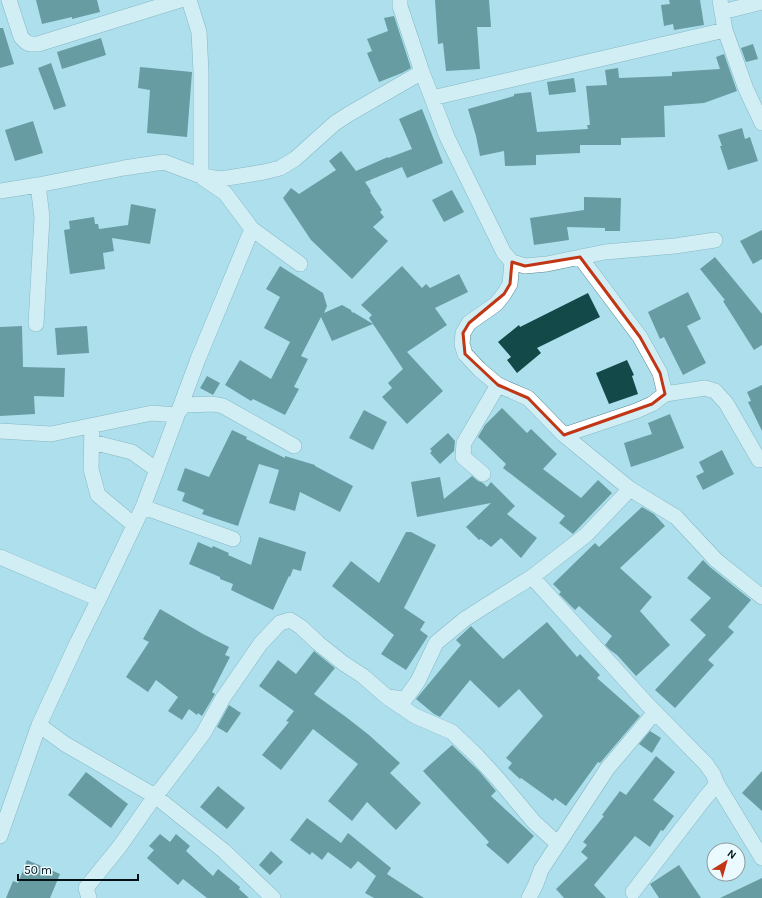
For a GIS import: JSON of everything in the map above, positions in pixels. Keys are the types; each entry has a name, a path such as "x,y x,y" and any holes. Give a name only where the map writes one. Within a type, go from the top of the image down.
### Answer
{"street":[{"path":"9,0 21,37 30,44 38,44 180,0"},
{"path":"189,0 199,32 201,72 201,176"},
{"path":"400,0 400,6 422,72 447,137 504,253 512,262 525,266 547,264 605,252 675,246 715,240"},
{"path":"762,2 721,6 725,30 746,89 762,123"},
{"path":"432,98 725,30"},
{"path":"0,191 164,162 201,176 221,179 280,168 296,159 335,123 422,72"},
{"path":"201,176 225,193 252,229 300,264"},
{"path":"36,324 42,217 38,185"},
{"path":"0,836 39,725 143,507 176,415 252,229"},
{"path":"580,257 640,337 660,373 665,394"},
{"path":"512,262 510,284 504,294 496,304 469,323 464,333 462,344 465,354 479,369 498,385 528,398 564,435 630,489 676,517 716,560 762,597"},
{"path":"483,474 463,457 464,443 498,385"},
{"path":"564,435 636,411 652,404 665,394 705,388 715,391 726,403 759,460"},
{"path":"176,415 184,404 213,404 223,406 294,446"},
{"path":"0,431 51,434 152,413 176,415"},
{"path":"92,426 91,469 98,495 134,526"},
{"path":"92,442 132,452 157,470"},
{"path":"388,697 404,699 418,681 436,643 471,615 532,577 586,535 630,489"},
{"path":"143,507 233,539"},
{"path":"0,557 99,599"},
{"path":"532,577 655,712 706,764 762,858"},
{"path":"89,898 86,888 120,846 154,796 162,788 203,734 223,698 261,642 280,623 290,620 343,663 363,676 388,697 415,716 452,732 498,779 534,822 558,844"},
{"path":"529,898 541,870 607,769 655,712"},
{"path":"39,725 65,744 154,796 224,851 273,898"},
{"path":"633,892 717,784"}],"highlighted area":[{"path":"580,257 640,337 660,373 665,394 652,404 564,435 528,398 498,385 465,354 463,333 469,323 504,294 510,284 512,262 525,266"}],"building":[{"path":"36,0 97,0 100,12 42,24"},
{"path":"435,0 489,0 491,27 477,27 480,69 446,71 443,43 438,44"},
{"path":"669,0 700,0 704,25 674,30 673,24 664,26 661,5 670,4"},
{"path":"394,16 411,68 379,82 367,53 372,51 367,39 388,31 384,18"},
{"path":"0,28 3,28 14,64 0,68"},
{"path":"101,38 106,55 62,69 57,52"},
{"path":"753,44 758,59 746,62 741,48"},
{"path":"724,54 737,91 704,103 664,106 665,137 621,138 621,145 580,145 580,153 536,155 536,165 505,166 504,151 480,156 468,109 514,96 514,94 531,92 537,132 588,129 587,125 590,125 586,86 607,85 605,70 618,68 619,78 672,76 672,72 720,69 716,57"},
{"path":"51,63 66,106 54,110 38,68"},
{"path":"140,67 192,72 187,137 147,133 150,90 138,88"},
{"path":"574,78 576,92 549,95 547,82"},
{"path":"422,109 443,163 407,178 402,167 365,182 382,210 380,212 384,217 373,227 388,241 352,279 311,240 283,198 291,188 299,194 336,170 329,161 341,151 356,171 388,157 412,149 399,119"},
{"path":"33,121 43,153 15,161 5,130"},
{"path":"742,128 745,139 750,137 758,161 728,170 718,135"},
{"path":"452,190 464,212 444,222 432,200"},
{"path":"584,197 621,198 620,231 605,231 605,228 567,227 569,240 534,245 530,218 584,210"},
{"path":"131,204 156,209 150,244 112,238 114,251 103,253 105,269 70,274 64,230 70,229 69,221 94,217 95,224 98,224 99,229 128,225"},
{"path":"762,230 762,259 753,264 740,241"},
{"path":"715,257 762,314 762,345 754,350 723,301 725,300 700,269"},
{"path":"280,266 323,293 327,306 324,313 342,305 351,310 352,313 353,312 373,324 332,341 321,317 301,356 308,359 294,387 299,389 285,415 253,399 251,401 225,385 240,360 271,379 290,342 264,328 280,297 266,289"},
{"path":"402,266 422,288 426,284 430,288 459,274 468,292 435,308 447,325 407,352 443,391 407,424 382,397 392,388 388,383 403,369 369,318 372,315 361,305"},
{"path":"688,292 701,319 687,326 706,363 683,375 664,337 660,339 648,312"},
{"path":"588,293 600,317 537,348 541,353 517,373 507,360 511,357 498,342 519,325 520,327"},
{"path":"22,326 23,367 65,368 64,397 34,396 35,414 0,416 0,327"},
{"path":"87,326 89,353 57,355 55,328"},
{"path":"627,360 634,375 632,376 638,394 609,404 596,373"},
{"path":"207,376 220,383 213,395 200,388"},
{"path":"762,385 762,431 748,402 751,401 747,392"},
{"path":"502,408 527,433 531,429 557,454 543,469 581,498 598,480 612,493 573,534 559,523 565,516 503,468 506,464 478,437 485,425"},
{"path":"364,410 387,422 373,450 349,438"},
{"path":"670,414 684,448 631,467 624,443 652,434 648,423"},
{"path":"232,430 247,437 246,439 285,458 285,456 315,465 353,486 340,512 300,492 295,511 269,503 279,470 259,464 238,526 202,514 204,510 182,501 185,493 177,490 185,468 209,477"},
{"path":"448,433 455,441 454,451 440,464 430,453 432,451 430,449"},
{"path":"722,450 734,474 703,490 696,476 704,472 699,462"},
{"path":"472,476 487,487 491,482 515,506 507,514 537,538 521,558 501,538 491,547 481,539 479,540 466,527 491,503 417,517 411,482 440,477 444,499"},
{"path":"642,507 654,514 665,526 620,568 652,597 640,611 670,645 636,676 617,655 605,645 612,636 579,606 575,610 559,594 561,592 553,584 595,543 599,547"},
{"path":"406,532 411,532 436,545 404,608 425,622 420,630 428,636 406,670 381,654 394,635 332,586 351,561 379,583"},
{"path":"259,537 306,552 301,571 293,569 273,610 231,590 233,584 189,564 198,542 212,548 213,546 229,553 228,555 251,565"},
{"path":"703,560 751,600 728,627 734,632 708,660 714,665 675,708 655,690 706,635 690,620 711,598 687,578"},
{"path":"160,609 229,647 225,655 230,657 212,692 215,694 202,716 198,713 197,715 189,709 182,720 168,711 178,697 156,680 148,692 126,677 149,642 143,639"},
{"path":"547,622 577,657 580,654 600,675 597,678 640,716 600,763 598,762 566,806 555,798 553,801 521,778 520,779 508,768 512,763 506,758 543,716 519,689 499,708 470,680 440,717 416,699 461,645 456,640 471,626 503,659"},
{"path":"314,651 335,668 314,694 369,735 400,763 390,773 421,803 396,830 367,802 352,821 328,801 358,764 313,729 281,770 262,755 289,722 286,721 294,711 259,686 278,660 296,674"},
{"path":"229,705 241,713 227,733 217,727"},
{"path":"650,731 661,738 652,753 639,744"},
{"path":"452,745 479,771 496,791 491,796 534,836 508,864 486,845 489,842 423,771"},
{"path":"656,756 675,772 653,800 674,816 663,831 661,830 650,847 635,836 594,885 606,898 564,898 556,889 588,858 581,852 587,845 583,842 604,816 602,815 620,791 626,795"},
{"path":"762,771 762,811 742,793"},
{"path":"86,772 128,804 111,828 68,795"},
{"path":"218,786 245,808 227,829 200,807"},
{"path":"307,818 341,843 348,833 391,868 387,874 424,898 374,898 365,893 376,876 358,861 351,869 328,852 322,860 312,852 310,855 290,840"},
{"path":"160,834 170,842 176,834 190,846 186,851 213,876 218,869 240,887 239,889 249,898 207,898 183,879 178,885 147,858 154,850 149,846"},
{"path":"271,851 283,862 270,875 259,865"},
{"path":"27,860 60,874 50,898 6,898 13,881 18,883"},
{"path":"679,865 701,898 659,898 650,884"},
{"path":"762,878 762,898 720,898"}]}
